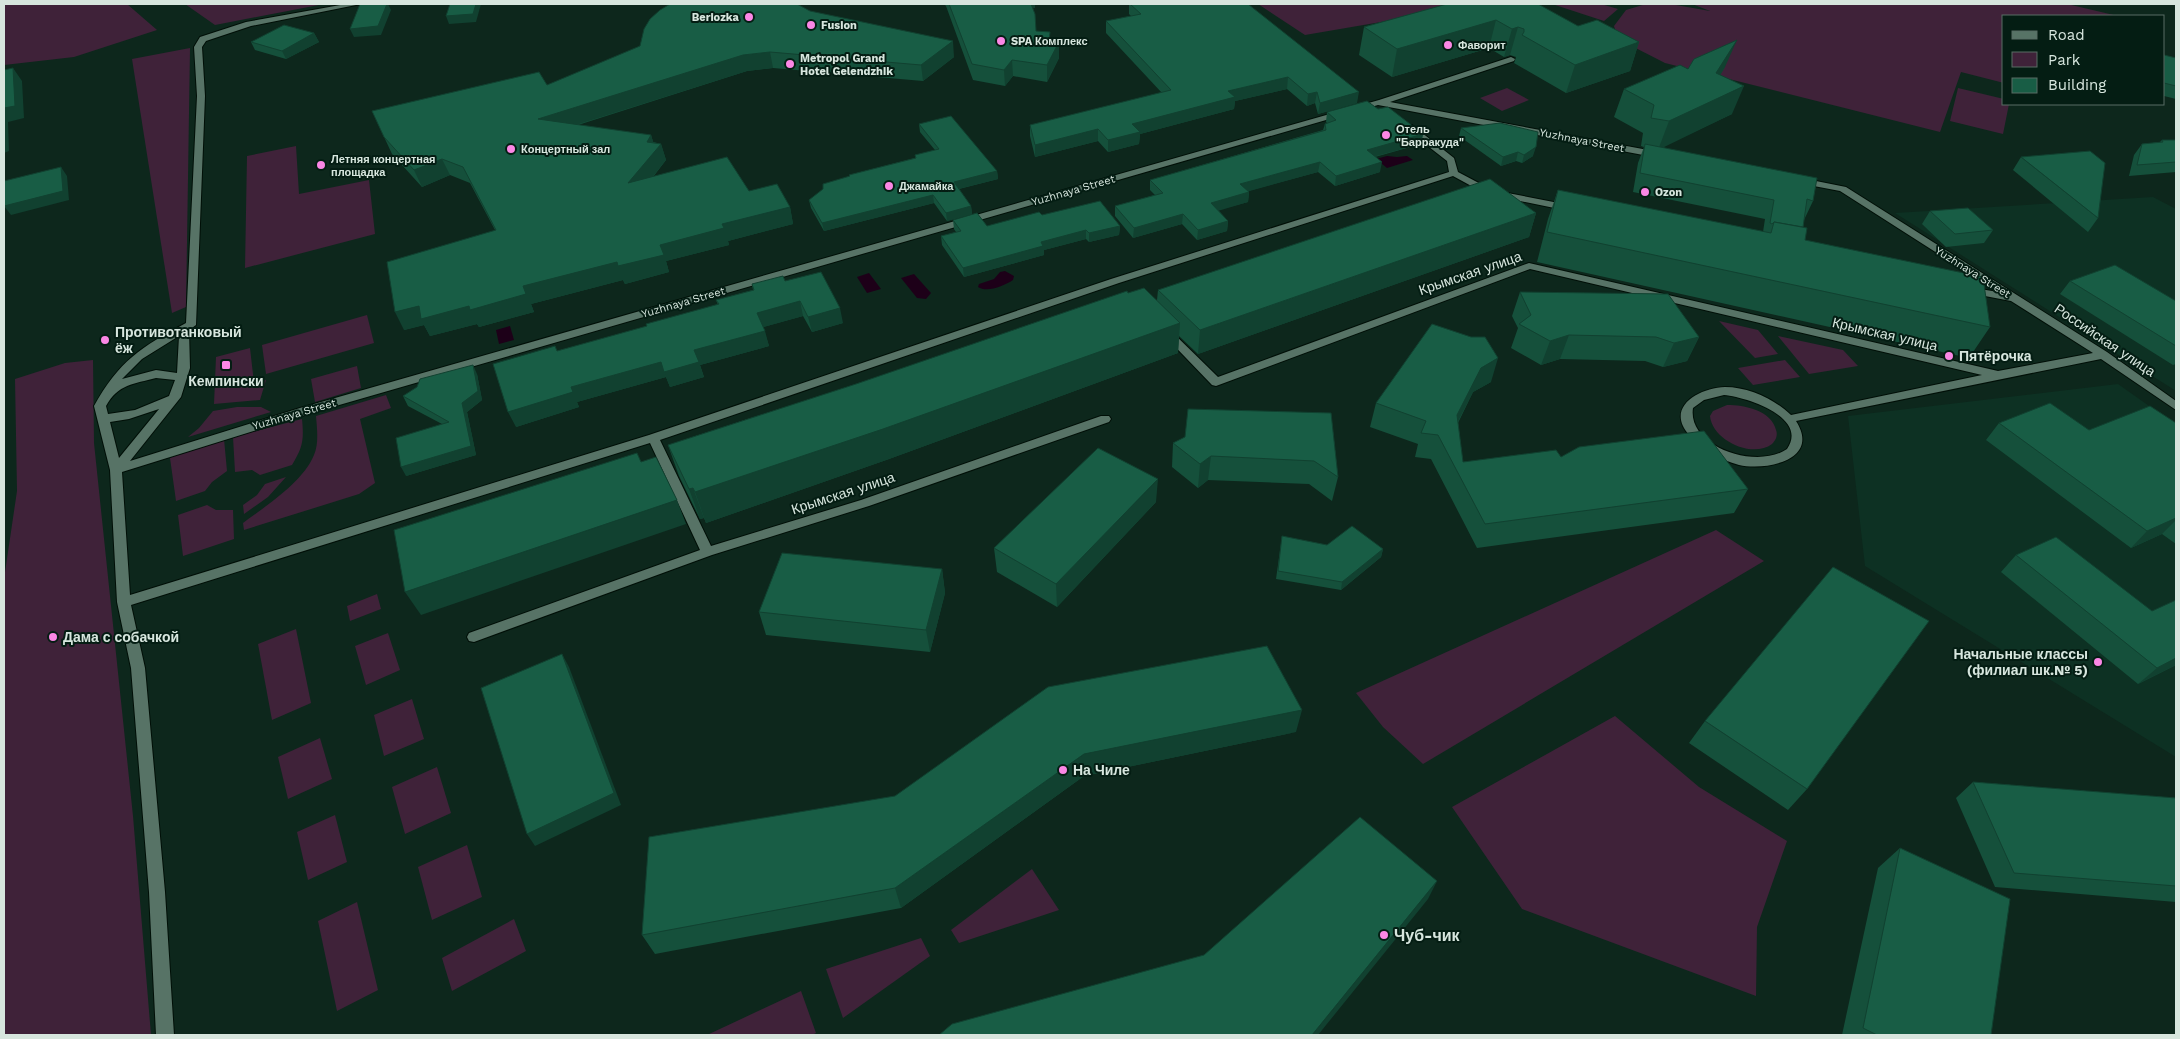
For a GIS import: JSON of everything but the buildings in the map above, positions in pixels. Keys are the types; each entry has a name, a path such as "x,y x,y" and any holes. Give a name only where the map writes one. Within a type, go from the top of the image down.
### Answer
{"street":[{"path":"165,1035 157,892 138,668 124,602 116,470 100,406 114,380 133,359 192,324 200,96 198,47 203,40 249,24 357,4"},
{"path":"1378,102 1511,59"},
{"path":"1378,102 1451,160 1454,173"},
{"name":"Yuzhnaya Street","path":"116,470 304,411 1378,102 1668,157"},
{"path":"124,602 653,438 1454,173 1489,192 1577,210"},
{"name":"Yuzhnaya Street","path":"1794,180 1842,189 2017,300"},
{"name":"Крымская улица","path":"1155,321 1216,382 1529,266 1998,375"},
{"path":"1958,288 2017,300"},
{"name":"Российская улица","path":"2017,300 2103,355 2176,406"},
{"path":"116,470 175,397 184,368 184,329"},
{"name":"Крымская улица","path":"1789,419 2103,355"},
{"path":"108,391 126,382 156,374 180,378"},
{"path":"1724,391 1743,393 1761,400 1777,409 1789,419 1796,430 1798,442 1793,451 1784,459 1771,463 1754,463 1736,460 1717,453 1701,442 1691,430 1686,418 1687,407 1695,398 1708,393 1724,391"},
{"path":"102,418 134,415 175,397"},
{"name":"Крымская улица","path":"474,637 708,552 865,503 1105,419"},
{"path":"653,438 708,552"}],"shaded area":[{"path":"1387,156 1407,156 1413,160 1387,168 1376,159"},
{"path":"2153,197 2176,209 2176,391 1895,213"},
{"path":"1005,271 1014,276 1013,280 991,289 978,287 979,284 994,279 1000,272"},
{"path":"869,273 881,289 867,293 857,277"},
{"path":"914,274 931,293 926,299 917,298 901,278"},
{"path":"510,326 514,340 499,344 496,330"},
{"name":"Начальные классы (филиал шк.№ 5)","path":"2118,384 2176,425 2176,757 1865,566 1848,416"}],"green space":[{"path":"4,4 127,4 157,30 74,57 4,65"},
{"path":"185,4 324,4 215,25"},
{"path":"1258,4 1486,4 1305,35"},
{"path":"1552,4 1601,4 1618,9 1604,21"},
{"path":"1646,4 1670,4 1710,11 1692,4 2067,4 2114,15 2002,15 2002,82 1961,72 1940,132 1665,63 1618,39 1614,26 1626,10"},
{"path":"190,48 186,307 172,313 132,59"},
{"path":"1507,88 1529,100 1502,111 1480,98"},
{"path":"1958,88 2002,99 2002,105 2009,105 2003,134 1950,121"},
{"path":"296,146 299,194 369,180 375,234 245,268 247,156"},
{"path":"367,315 374,343 266,374 262,345"},
{"path":"1719,321 1758,330 1778,354 1755,358"},
{"path":"1778,336 1843,350 1858,366 1809,374"},
{"path":"250,348 254,383 266,380 260,400 214,404 216,357"},
{"path":"93,360 94,443 133,816 151,1035 4,1035 4,579 17,491 15,379 65,363"},
{"path":"1785,360 1800,377 1753,385 1738,368"},
{"path":"357,366 361,388 315,402 311,379"},
{"path":"386,395 391,408 360,419 375,483 359,494 244,530 243,523 283,493 302,475 309,465 317,446 316,416"},
{"path":"1727,405 1756,410 1769,418 1777,432 1772,444 1764,448 1744,448 1734,445 1718,433 1712,425 1710,416 1713,411"},
{"path":"237,407 261,407 271,412 188,437 199,428 213,411"},
{"path":"302,419 302,443 292,465 260,475 252,470 235,472 233,437"},
{"path":"224,439 227,471 212,482 205,491 176,501 170,458 181,451"},
{"path":"286,477 268,497 244,514 243,505 257,495 265,484"},
{"path":"207,505 216,510 233,510 234,539 183,556 178,515"},
{"path":"1716,530 1764,561 1423,764 1383,727 1356,693"},
{"path":"377,594 381,609 350,621 347,606"},
{"path":"296,629 311,703 272,720 258,644"},
{"path":"388,633 400,670 366,685 355,646"},
{"path":"412,699 424,739 384,756 374,715"},
{"path":"1615,716 1699,787 1787,841 1757,927 1756,996 1522,909 1452,807"},
{"path":"320,738 332,779 288,799 278,757"},
{"path":"437,767 451,813 405,834 392,787"},
{"path":"335,815 347,862 308,880 297,832"},
{"path":"467,845 482,897 432,920 418,867"},
{"path":"1032,869 1059,910 959,943 951,930"},
{"path":"357,902 378,990 337,1011 318,921"},
{"path":"514,919 526,951 452,991 442,958"},
{"path":"921,938 930,956 843,1018 826,969"},
{"path":"801,991 816,1033 812,1035 707,1035"}],"place":[{"name":"Beriozka","path":"749,17"},
{"name":"Fusion","path":"811,25"},
{"name":"SPA Комплекс","path":"1001,41"},
{"name":"Фаворит","path":"1448,45"},
{"name":"Metropol Grand Hotel Gelendzhik","path":"790,64"},
{"name":"Отель \"Барракуда\"","path":"1386,135"},
{"name":"Концертный зал","path":"511,149"},
{"name":"Летняя концертная площадка","path":"321,165"},
{"name":"Джамайка","path":"889,186"},
{"name":"Ozon","path":"1645,192"},
{"name":"Противотанковый ёж","path":"105,340"},
{"name":"Пятёрочка","path":"1949,356"},
{"name":"Кемпински","path":"226,365"},
{"name":"Дама с собачкой","path":"53,637"},
{"name":"Начальные классы (филиал шк.№ 5)","path":"2098,662"},
{"name":"На Чиле","path":"1063,770"},
{"name":"Чуб-чик","path":"1384,935"}]}
